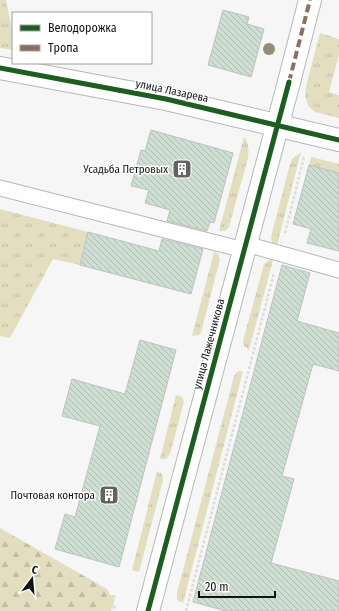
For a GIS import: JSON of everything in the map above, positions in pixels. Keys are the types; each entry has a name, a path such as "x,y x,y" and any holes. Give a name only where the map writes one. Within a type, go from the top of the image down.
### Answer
{"street":[{"name":"улица Лажечникова","path":"148,611 310,0"},
{"name":"улица Лазарева","path":"0,68 166,99 339,140"}],"lane":[{"path":"0,188 245,247 279,253 339,270"}],"path":[{"path":"186,611 310,133"},
{"path":"112,607 118,608"}],"green space":[{"path":"0,0 6,0 12,30 12,50 0,48"},
{"path":"320,33 339,39 339,55 329,92 339,95 339,118 315,112 309,107 305,97 306,86"},
{"path":"244,137 248,147 248,158 229,227 225,231 219,231"},
{"path":"301,152 277,245 272,243 271,237 290,164 292,159"},
{"path":"311,157 339,164 339,173 309,165"},
{"path":"0,209 88,232 80,265 53,259 10,338 0,336"},
{"path":"214,252 218,254 220,259 201,333 199,335 192,336"},
{"path":"271,259 273,260 249,350 244,346 243,341 264,264"},
{"path":"238,371 243,371 183,603 177,600 177,593 234,376"},
{"path":"176,395 182,397 184,402 170,454 166,459 160,459"},
{"path":"157,471 162,474 163,480 139,572 132,570"},
{"path":"0,528 107,589 110,595 116,595 111,611 0,611"}],"building":[{"path":"223,10 249,17 247,24 264,29 251,77 208,65"},
{"name":"Усадьба Петровых","path":"151,130 233,153 214,223 210,222 207,231 167,221 170,210 145,203 149,190 131,186 141,150 145,151"},
{"path":"309,165 339,173 339,251 307,243 311,229 293,224"},
{"path":"88,232 159,251 162,239 203,249 191,294 80,265"},
{"path":"282,265 310,273 297,321 339,333 339,371 313,364 282,476 294,479 271,563 339,581 339,611 226,611 193,602"},
{"path":"140,340 176,350 119,567 55,549 65,514 75,517 100,426 62,416 72,379 125,394"}],"marked path":[{"path":"289,82 310,0"}],"cycle path":[{"path":"0,68 166,99 339,140"},
{"path":"148,611 289,82"}],"place":[{"name":"Усадьба Петровых","path":"182,169"},
{"name":"Почтовая контора","path":"109,495"}]}
